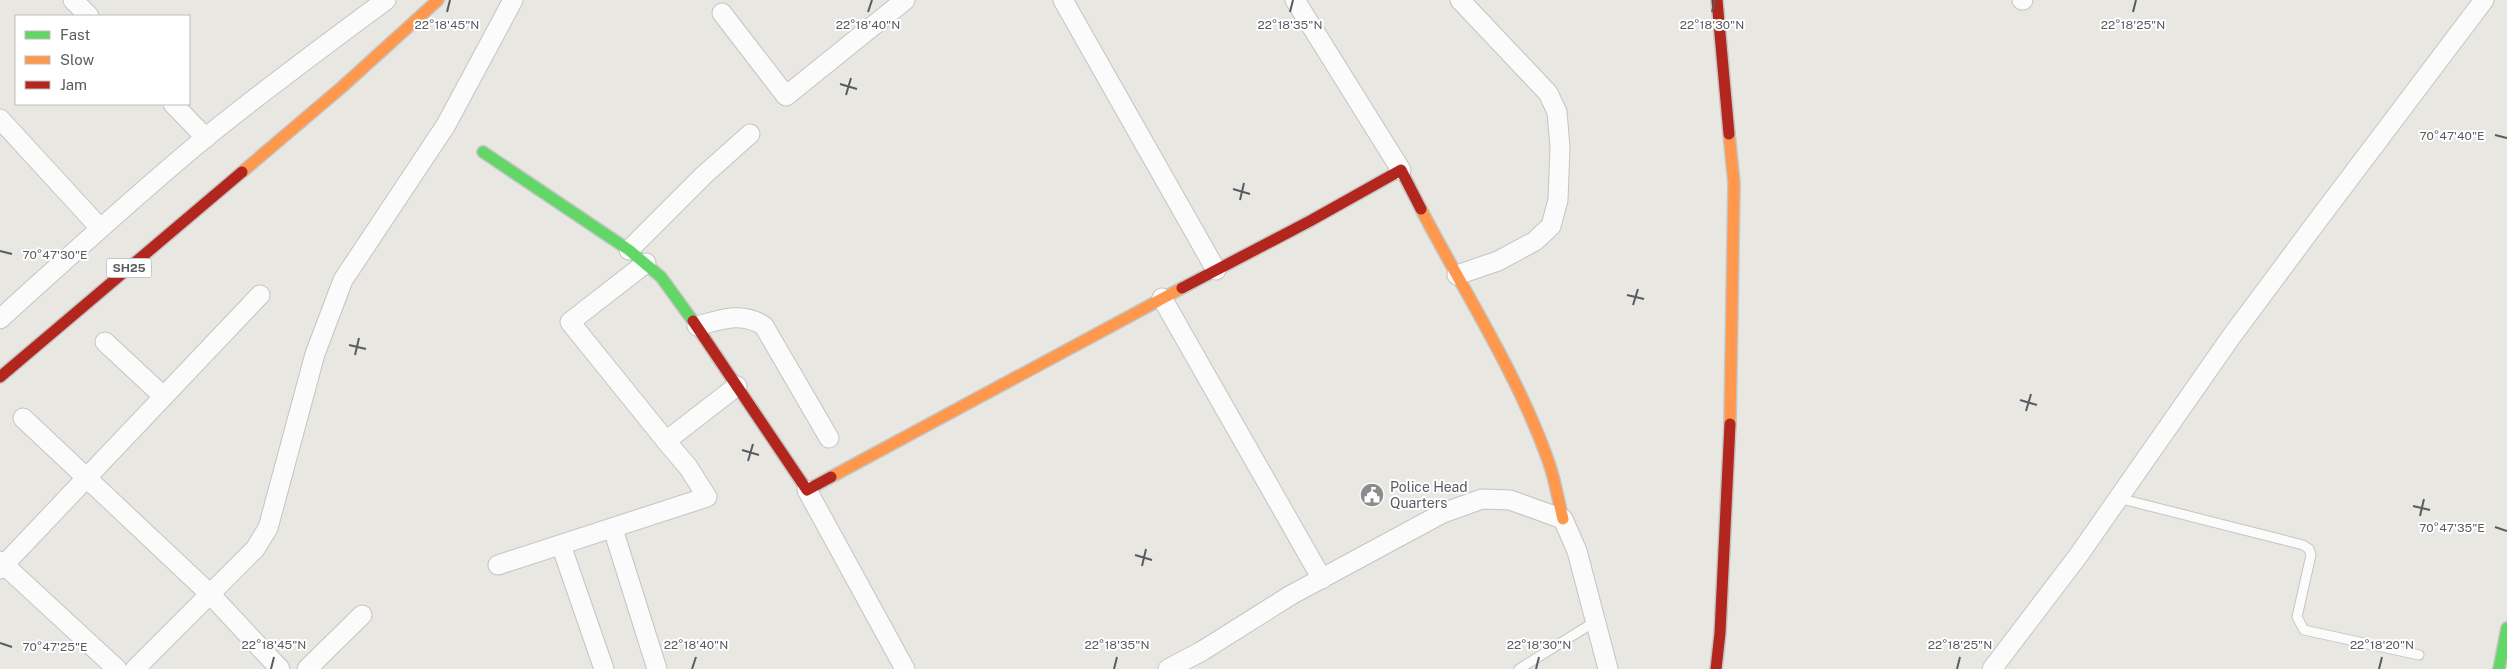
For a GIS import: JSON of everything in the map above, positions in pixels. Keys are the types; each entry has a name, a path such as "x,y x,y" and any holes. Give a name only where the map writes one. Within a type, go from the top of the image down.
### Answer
{"street":[{"path":"73,0 88,15"},
{"path":"0,319 100,228 206,138 298,65 386,0"},
{"name":"SH25","path":"0,377 342,87 438,0"},
{"path":"135,669 211,595 261,540 268,528 315,354 343,280 446,125 513,0"},
{"path":"722,13 786,96 905,0"},
{"path":"1063,0 1216,270"},
{"path":"1295,0 1400,170 1486,324 1525,402 1549,462 1563,519 1577,551 1608,669"},
{"path":"1457,275 1498,261 1527,245 1551,226 1558,200 1560,147 1557,112 1548,93 1460,0"},
{"path":"1716,0 1734,183 1734,279 1727,490 1716,669"},
{"path":"1992,669 2078,556 2295,251 2484,0"},
{"path":"174,105 206,138"},
{"path":"0,119 100,228"},
{"path":"629,250 691,187 750,134"},
{"path":"483,152 646,262 666,284 697,326 807,490 905,669"},
{"path":"807,490 1162,298 1310,221 1400,170"},
{"path":"498,565 707,497 688,467 570,322 646,262"},
{"path":"117,669 1,565 260,295"},
{"path":"1162,298 1322,579"},
{"path":"697,326 732,317 756,320 764,326 829,438"},
{"path":"105,342 163,396"},
{"path":"666,441 737,386"},
{"path":"23,418 211,595 280,669"},
{"path":"1168,669 1202,652 1291,595 1443,513 1482,499 1510,500 1532,506 1563,519"},
{"path":"613,528 657,669"},
{"path":"562,545 604,669"},
{"path":"307,669 362,615"},
{"path":"2499,669 2507,628"}],"lane":[{"path":"2118,498 2303,545 2309,549 2310,555 2297,617 2304,630 2419,654"},
{"path":"1519,669 1596,621"}],"traffic: fast":[{"path":"483,152 629,250 661,277 693,321"},
{"path":"2499,669 2507,628"}],"traffic: slow":[{"path":"242,172 342,87 438,0"},
{"path":"1729,134 1734,183 1730,424"},
{"path":"1421,209 1489,332 1521,395 1548,460 1563,519"},
{"path":"831,477 1182,288"}],"traffic: jam":[{"path":"1717,0 1729,134"},
{"path":"1182,288 1310,221 1401,170 1421,209"},
{"path":"0,377 242,172"},
{"path":"693,321 807,490 831,477"},
{"path":"1716,669 1720,633 1730,424"}],"place":[{"name":"Police Head Quarters","path":"1372,495"}]}
